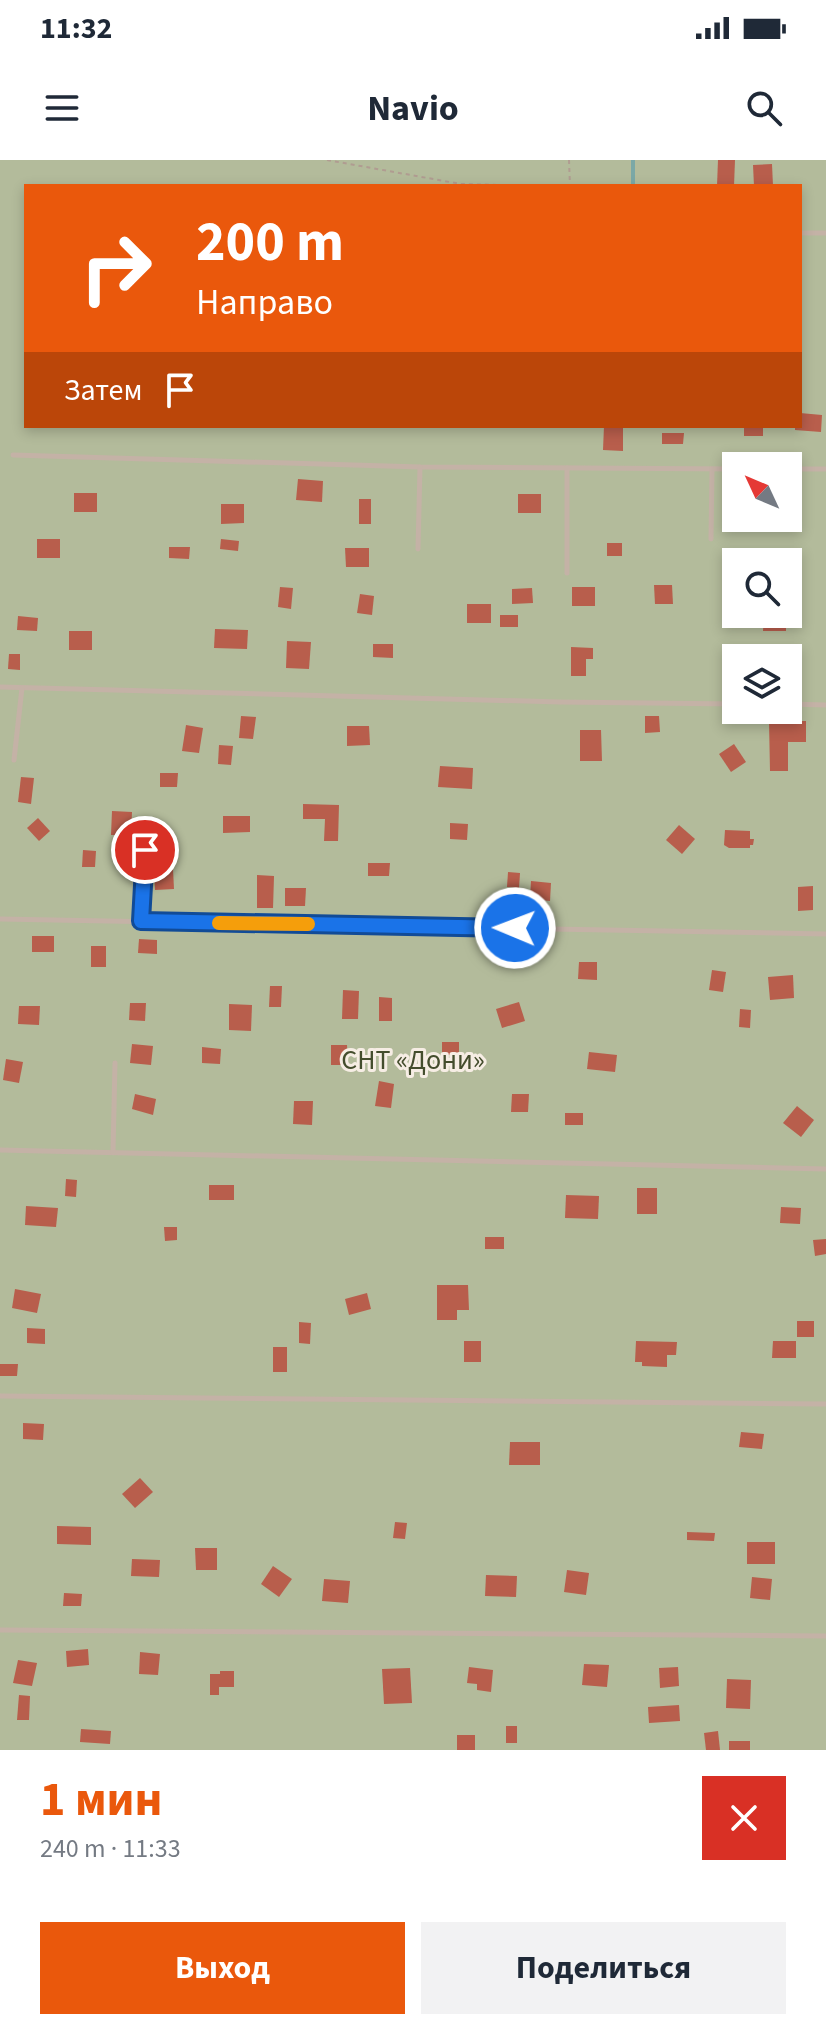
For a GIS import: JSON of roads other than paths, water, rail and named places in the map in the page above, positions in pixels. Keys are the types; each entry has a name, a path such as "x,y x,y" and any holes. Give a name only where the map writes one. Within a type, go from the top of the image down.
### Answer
{"lane":[{"path":"802,233 826,233"},
{"path":"13,455 420,467 722,469"},
{"path":"418,549 420,467"},
{"path":"567,468 567,573"},
{"path":"711,539 712,469"},
{"path":"802,469 826,469"},
{"path":"0,687 722,704"},
{"path":"14,760 22,688"},
{"path":"802,704 826,705"},
{"path":"141,921 145,850"},
{"path":"0,919 826,934"},
{"path":"113,1152 115,1063"},
{"path":"0,1150 826,1169"},
{"path":"0,1396 826,1404"},
{"path":"0,1630 826,1636"}],"waterway":[{"path":"633,160 633,184"}],"park label":[{"name":"СНТ «Дони»","path":"413,1060"}]}
